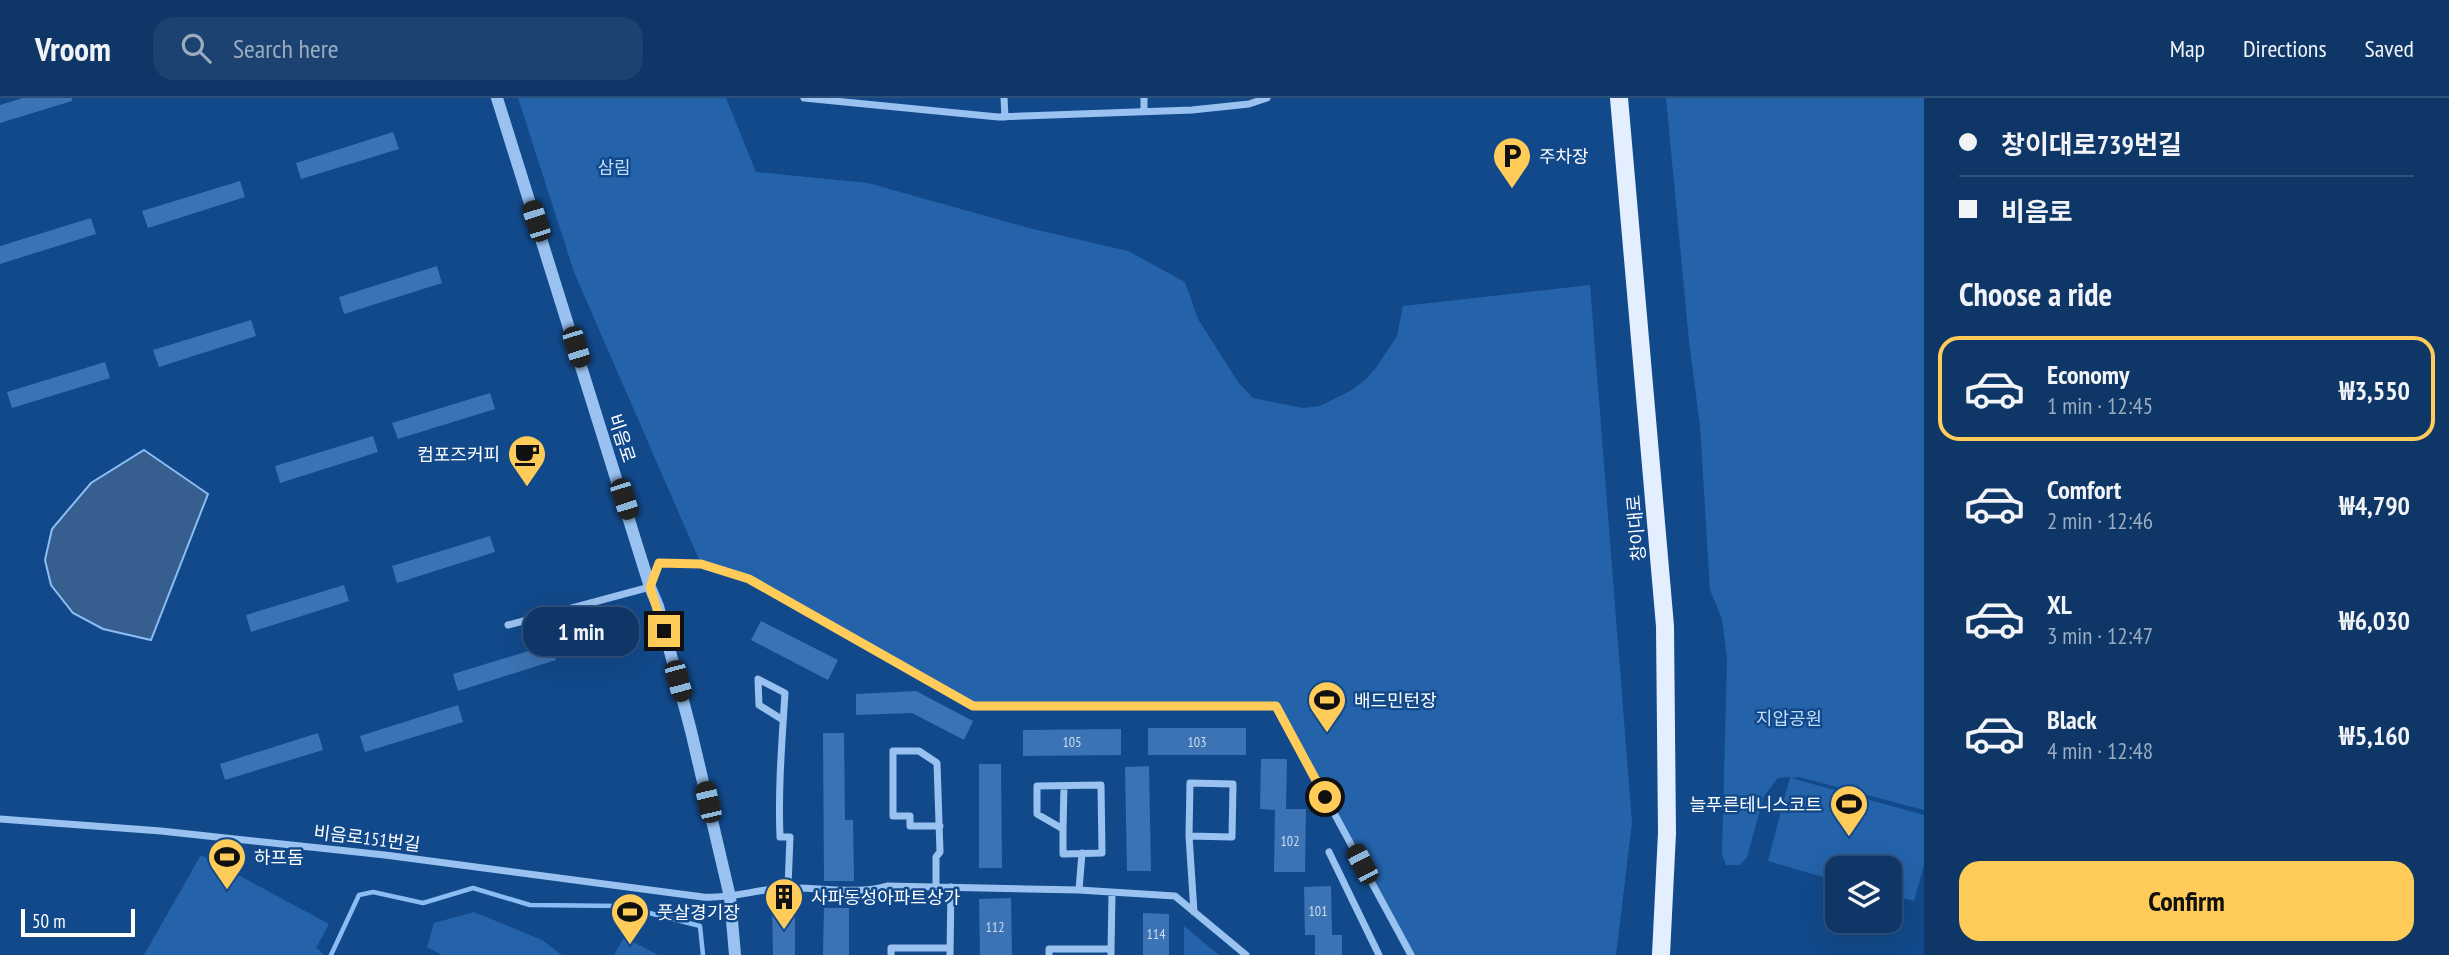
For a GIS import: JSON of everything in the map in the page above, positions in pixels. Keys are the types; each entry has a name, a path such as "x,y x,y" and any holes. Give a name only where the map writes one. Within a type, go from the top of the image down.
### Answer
{"main road":[{"name":"창이대로","path":"1619,98 1665,626 1667,833 1661,955"}],"street":[{"name":"비음로","path":"498,98 658,606 730,897 735,955"},
{"path":"804,98 1005,117 1192,110 1237,106 1266,98"},
{"path":"1004,98 1005,117"},
{"path":"1144,98 1144,111"},
{"path":"508,625 650,587 659,563 701,564 749,579 973,706 1276,706 1411,955"},
{"path":"783,720 759,705 758,679 785,693 778,789 779,837 790,837 788,887"},
{"path":"936,886 936,857 940,852 940,826 937,763 919,751 893,751 893,816 909,816 910,826 940,826"},
{"path":"1189,836 1232,837 1233,784 1190,783 1189,836 1195,912"},
{"path":"1063,829 1037,814 1037,786 1101,785 1102,853 1063,854 1064,786"},
{"name":"비음로151번길","path":"0,819 173,832 385,855 703,898 730,897 788,887 871,890 887,886 1079,890 1175,896 1246,955"},
{"path":"1329,852 1379,955"},
{"path":"1079,890 1082,853"},
{"path":"891,955 891,948 950,952 951,887"},
{"path":"1049,955 1049,949 1111,952 1112,894"}],"green space":[{"name":"삼림","path":"518,98 726,98 756,172 868,183 1029,228 1128,251 1185,282 1198,319 1238,382 1253,398 1303,408 1320,406 1352,390 1365,380 1397,336 1403,306 1590,285 1632,823 1616,955 1411,955 1276,706 973,706 749,579 701,564 574,272"},
{"name":"지압공원","path":"1666,98 1924,98 1924,810 1799,777 1791,778 1924,815 1924,865 1914,901 1902,898 1902,856 1825,856 1825,878 1768,861 1790,777 1778,778 1764,796 1747,857 1740,865 1726,865 1722,854 1727,658 1722,619 1710,590 1700,426 1689,341"},
{"name":"하프돔","path":"201,855 329,924 316,948 325,955 144,955"},
{"path":"474,912 542,940 562,955 442,955 427,947 434,923"},
{"path":"1184,926 1219,955 1184,955"},
{"name":"풋살경기장","path":"624,937 658,955 614,955"}],"shaded area":[{"path":"144,450 208,494 151,640 103,629 73,613 51,585 45,560 52,529 91,483"}],"building":[{"path":"23,98 72,98 72,101 0,123 0,105"},
{"path":"393,132 399,149 301,179 296,163"},
{"path":"240,181 245,197 148,228 142,211"},
{"path":"91,218 96,234 0,264 0,246"},
{"path":"437,266 442,283 344,314 339,297"},
{"path":"251,320 256,336 159,367 153,350"},
{"path":"105,362 110,378 12,408 7,392"},
{"path":"490,393 495,409 398,439 392,423"},
{"path":"373,436 378,452 280,483 275,466"},
{"path":"490,536 495,552 397,583 392,566"},
{"path":"344,585 349,601 251,632 246,615"},
{"path":"761,621 838,660 828,680 751,640"},
{"path":"551,644 556,660 458,691 453,674"},
{"path":"916,691 973,721 964,740 912,713 856,715 856,694"},
{"path":"458,705 463,722 365,752 360,736"},
{"path":"1148,728 1246,728 1246,755 1148,755"},
{"path":"1121,729 1121,755 1023,756 1023,730"},
{"path":"318,733 323,750 225,780 220,764"},
{"path":"823,733 844,733 845,820 853,820 854,881 824,881"},
{"path":"1261,759 1287,759 1286,809 1306,809 1305,872 1274,872 1275,810 1260,809"},
{"path":"979,764 1001,764 1002,868 979,868"},
{"path":"1149,766 1151,871 1127,871 1125,767"},
{"path":"1331,886 1332,935 1342,935 1342,955 1315,955 1315,935 1305,935 1304,887"},
{"path":"1011,898 1012,955 980,955 979,899"},
{"name":"사파동성아파트상가","path":"772,908 795,908 795,955 773,955"},
{"path":"824,908 849,908 849,955 823,955"},
{"path":"1143,913 1169,914 1169,955 1143,955"}],"waterway":[{"path":"331,955 359,895 373,892 423,903 473,888 530,905 622,906 700,926 703,955"}],"place":[{"name":"주차장","path":"1512,190"},
{"name":"컴포즈커피","path":"527,488"},
{"name":"배드민턴장","path":"1327,734"},
{"name":"늘푸른테니스코트","path":"1849,838"},
{"name":"하프돔","path":"227,891"},
{"name":"사파동성아파트상가","path":"784,931"},
{"name":"풋살경기장","path":"630,946"}],"route":[{"path":"664,631 650,587 659,563 701,564 749,579 973,706 1276,706 1325,797"}]}
